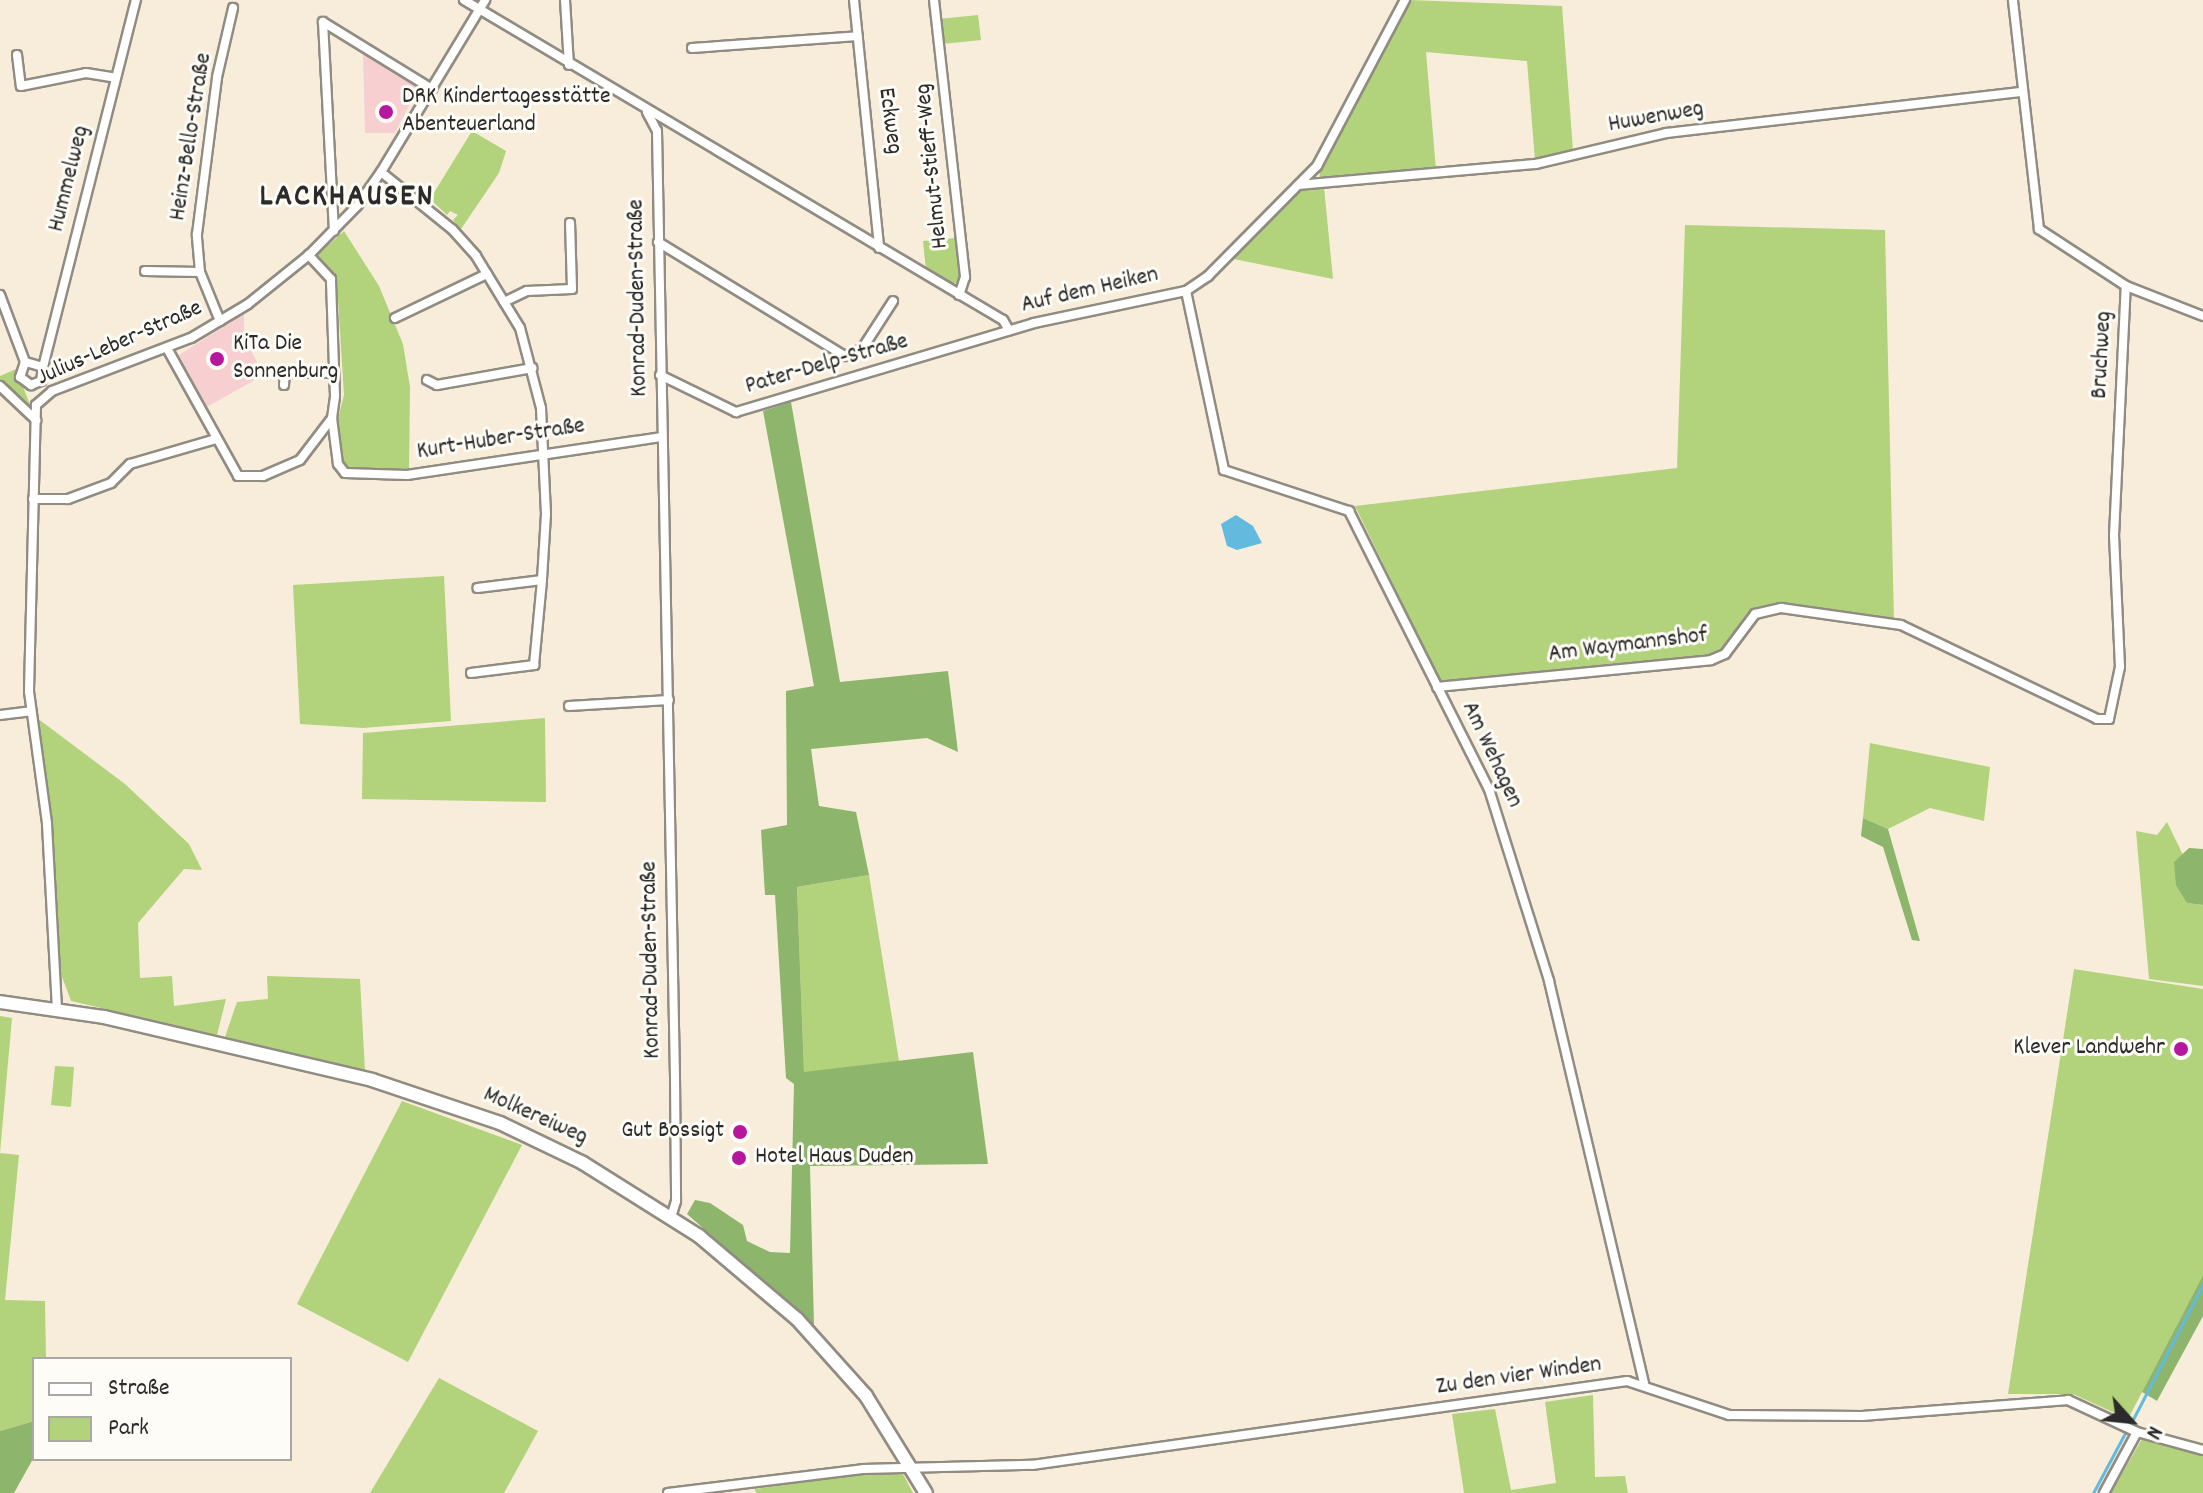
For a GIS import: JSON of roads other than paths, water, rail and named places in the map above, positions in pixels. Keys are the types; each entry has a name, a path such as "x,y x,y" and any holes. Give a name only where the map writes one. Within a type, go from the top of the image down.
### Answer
{"main road":[{"name":"Molkereiweg","path":"0,1002 57,1009 372,1080 453,1105 547,1144 671,1217 797,1319 866,1396 926,1493"}],"street":[{"name":"Hummelweg","path":"43,367 136,0"},
{"path":"464,0 647,112"},
{"name":"Julius-Leber-Straße","path":"57,1009 51,864 31,711 33,499 36,420 41,397 168,350 220,321 309,255 334,231 381,172 485,0"},
{"path":"565,0 569,65"},
{"name":"Eckweg","path":"854,0 879,248"},
{"name":"Helmut-Stieff-Weg","path":"934,0 965,277 959,295"},
{"name":"Auf dem Heiken","path":"647,112 1003,320 1009,330 1186,291 1208,276 1317,166 1405,0"},
{"name":"Bruchweg","path":"2013,0 2021,92 2039,229 2126,286 2114,536 2120,667 2112,713"},
{"name":"Heinz-Bello-Straße","path":"220,321 200,272 201,199 233,8"},
{"path":"334,231 323,22 432,89"},
{"path":"692,48 858,36"},
{"path":"17,55 21,86 86,73 116,78"},
{"name":"Huwenweg","path":"1298,186 1536,164 1666,133 2021,92"},
{"name":"Konrad-Duden-Straße","path":"647,112 657,131 676,1184 671,1217"},
{"path":"381,172 452,229 487,274 504,302 532,368 544,453 542,580 534,665 471,673"},
{"path":"504,302 527,291 572,289 570,223"},
{"path":"658,242 845,356 862,349 893,301"},
{"path":"168,350 238,476 246,479 300,460 332,418 334,373 331,279 309,255"},
{"path":"145,271 200,272"},
{"path":"395,318 487,274"},
{"path":"2126,286 2203,316"},
{"name":"Am Wehagen","path":"1186,291 1224,470 1349,511 1489,789 1549,981 1644,1383"},
{"path":"0,295 25,362 20,377 31,385 41,381 43,367 32,360 25,362"},
{"name":"Pater-Delp-Straße","path":"660,375 713,405 736,412 1009,330"},
{"path":"427,380 437,385 532,368"},
{"path":"284,385 285,372 334,373"},
{"path":"0,386 36,420"},
{"name":"Kurt-Huber-Straße","path":"332,418 338,464 345,473 407,475 662,437"},
{"path":"33,499 68,499 111,483 130,464 216,439"},
{"path":"477,588 542,580"},
{"name":"Am Waymannshof","path":"1437,687 1711,660 1725,654 1755,614 1781,608 1901,625 2104,722 2112,713"},
{"path":"569,706 669,700"},
{"path":"0,715 31,711"},
{"name":"Zu den vier Winden","path":"668,1493 912,1466 1032,1465 1627,1381 1644,1383 1729,1415 1862,1416 2049,1399 2085,1405 2137,1432"},
{"path":"2104,1493 2137,1432 2203,1450"}],"water":[{"path":"1236,515 1253,526 1262,543 1237,550 1227,546 1221,524"}],"waterway":[{"path":"2131,1423 2203,1284"},
{"path":"2093,1493 2125,1433"}],"place":[{"name":"DRK Kindertagesstätte Abenteuerland","path":"386,112"},
{"name":"KiTa Die Sonnenburg","path":"217,359"},
{"name":"Klever Landwehr","path":"2181,1049"},
{"name":"Gut Bossigt","path":"740,1132"},
{"name":"Hotel Haus Duden","path":"739,1158"}],"district":[{"name":"LACKHAUSEN","path":"347,198"}]}
